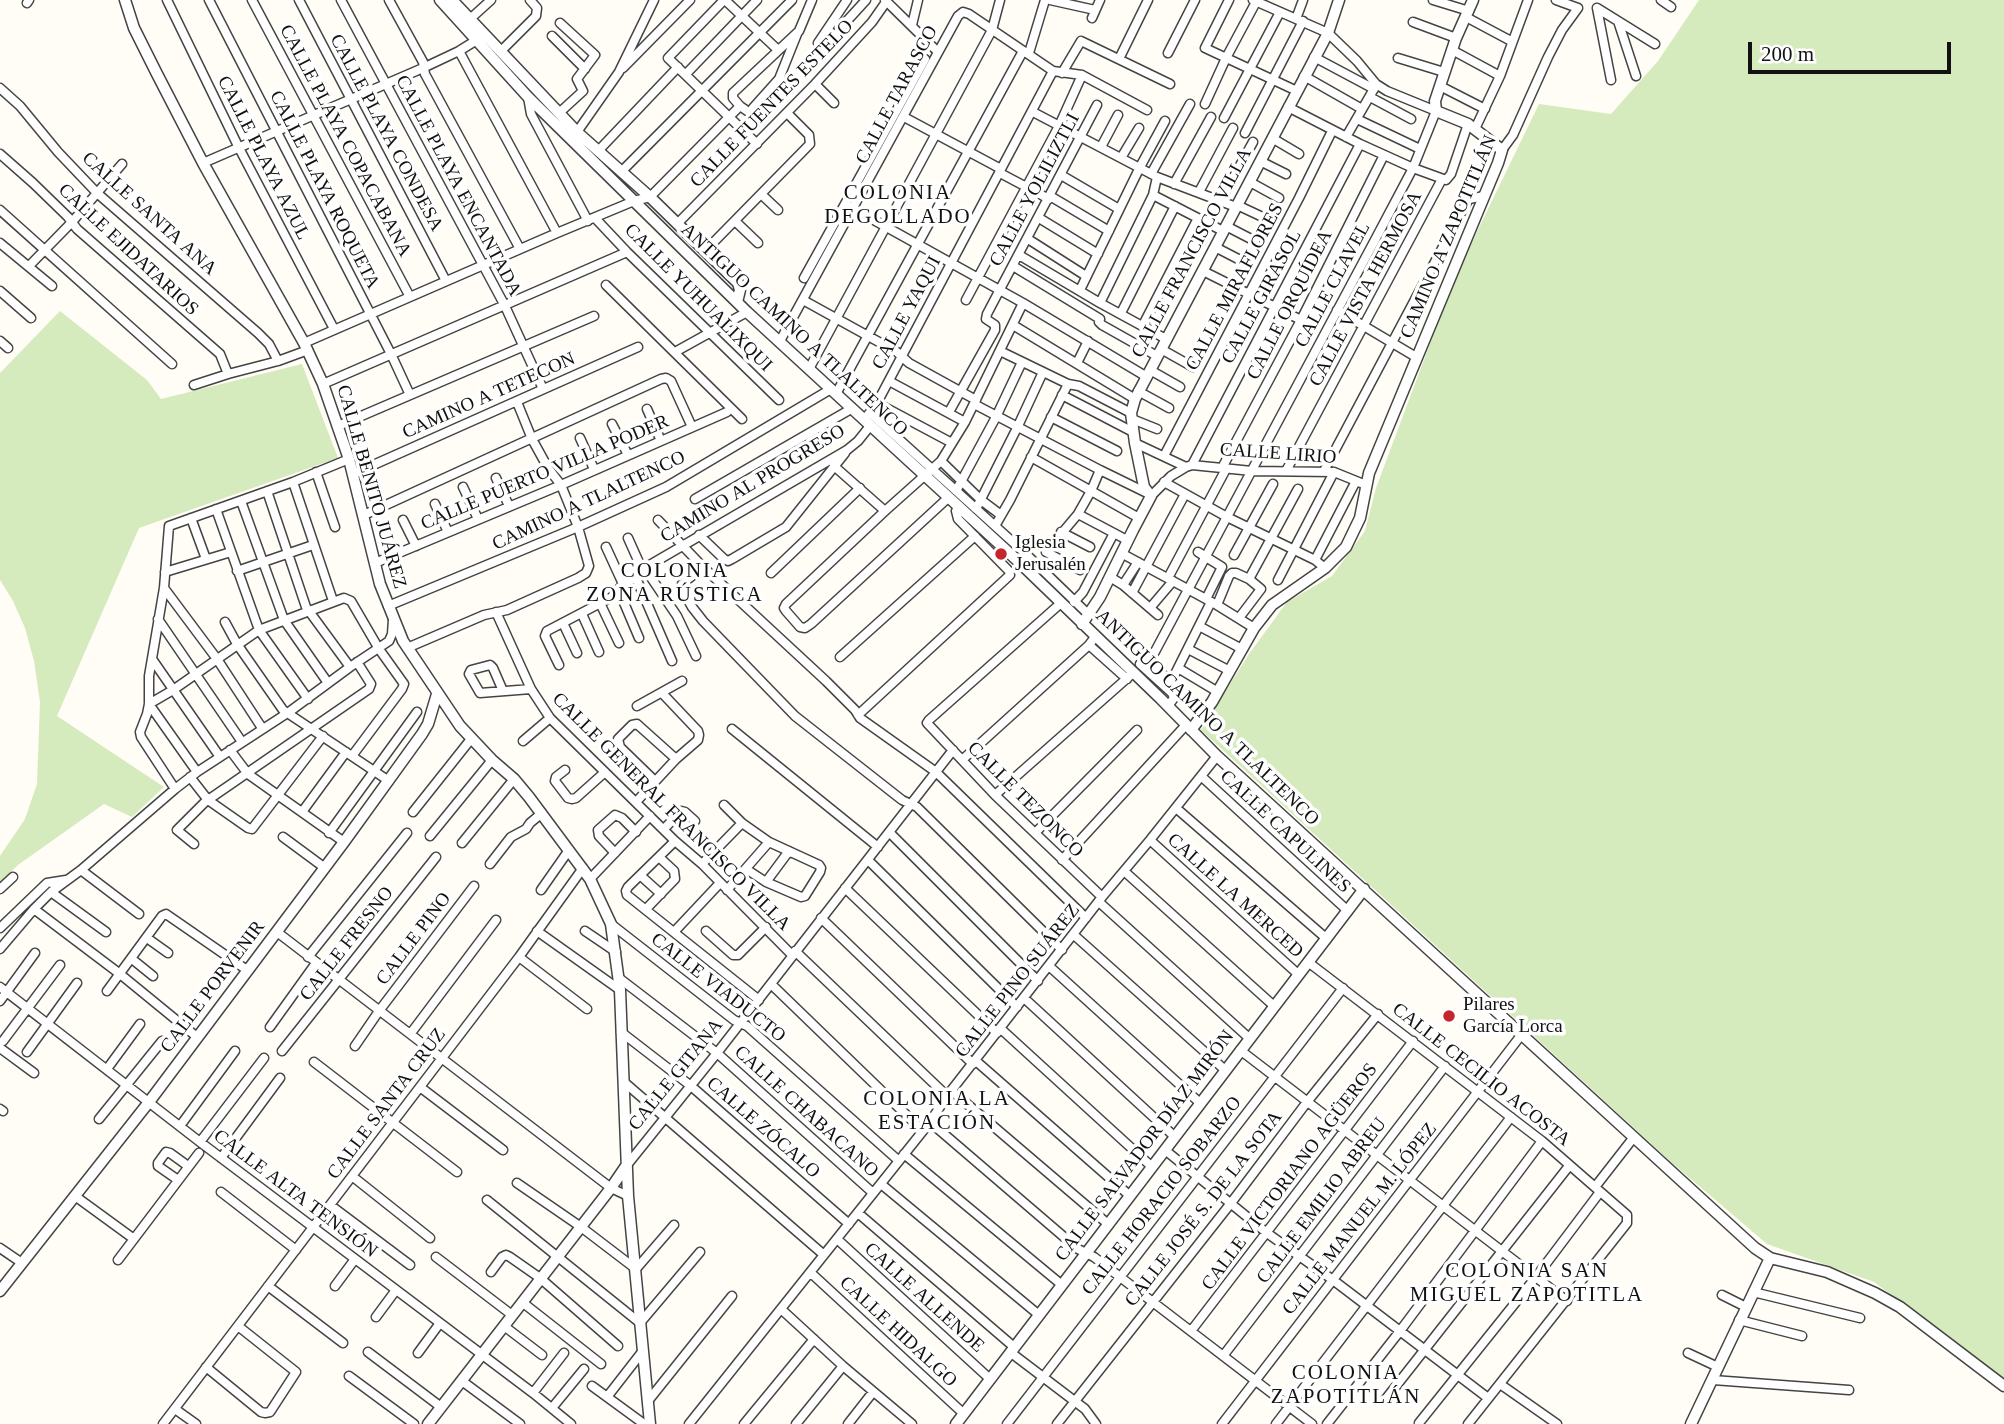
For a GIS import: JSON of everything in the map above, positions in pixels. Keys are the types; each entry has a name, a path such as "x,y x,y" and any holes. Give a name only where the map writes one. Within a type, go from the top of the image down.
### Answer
{"street":[{"name":"CALLE BENITO JUÁREZ","path":"125,0 145,50 202,163 306,346 323,384 349,459 388,606 407,648 471,739 514,779 583,868 611,924 620,990 628,1196 650,1424"},
{"name":"CALLE PLAYA AZUL","path":"167,0 238,146 334,329"},
{"name":"CALLE PLAYA ROQUETA","path":"209,0 410,395"},
{"name":"CALLE PLAYA COPACABANA","path":"252,0 410,297"},
{"name":"CALLE PLAYA CONDESA","path":"299,0 446,281"},
{"name":"CALLE PLAYA ENCANTADA","path":"341,0 505,306 543,389"},
{"path":"389,0 423,62 425,74 520,249"},
{"name":"ANTIGUO CAMINO A TLALTENCO","path":"440,0 481,37 528,97 747,312 851,409 868,420 924,476 953,494 959,506 1061,603 1086,620 1092,641 1168,706 1217,756 1755,1248 1770,1258 1827,1272 1875,1293 1900,1307 2004,1386"},
{"path":"452,0 470,19 481,37 501,51 578,132 650,197 738,283 740,290 737,302"},
{"path":"470,19 491,0"},
{"path":"501,51 536,16 537,8 530,0"},
{"path":"578,132 619,72 654,0"},
{"path":"619,72 690,0"},
{"path":"757,144 668,58 725,0 778,50"},
{"path":"686,74 757,0"},
{"path":"621,172 792,0"},
{"path":"799,31 733,93 733,98 740,106 753,115 756,111 753,108 779,79 799,31 811,0"},
{"path":"818,43 847,0"},
{"path":"832,40 866,0"},
{"path":"912,25 918,0"},
{"path":"809,369 992,30 1000,0"},
{"path":"834,391 868,337 968,152 1026,52 1047,0 1093,14 1100,0"},
{"path":"1148,0 1119,59 1170,84"},
{"path":"1168,54 1195,0"},
{"path":"1229,0 1205,48 1297,90"},
{"path":"1245,133 1274,79 1300,20 1303,0"},
{"name":"CALLE FRANCISCO VILLA","path":"1149,494 1142,480 1134,438 1132,416 1137,395 1328,33 1339,0"},
{"path":"1433,0 1467,14 1511,41"},
{"path":"1436,111 1435,101 1444,72 1473,0"},
{"path":"1514,0 1526,3"},
{"name":"CAMINO A ZAPOTITLÁN","path":"1189,727 1218,692 1254,628 1272,606 1325,568 1346,547 1354,533 1360,518 1361,483 1369,473 1502,150 1513,135 1562,30 1578,8 1556,0"},
{"path":"1661,0 1671,7"},
{"path":"885,1 938,52"},
{"name":"CALLE FUENTES ESTELO","path":"677,224 815,84 872,22 885,1"},
{"path":"1205,104 1254,1 1275,6 1328,33 1357,61 1373,90"},
{"name":"CALLE VISTA HERMOSA","path":"1286,471 1442,179 1446,180 1451,174 1472,127 1485,109 1526,3"},
{"path":"1600,4 1618,21 1655,44"},
{"path":"1600,4 1611,80"},
{"path":"1224,118 1250,68 1275,6"},
{"name":"CALLE TARASCO","path":"779,341 958,16 963,12 969,14 992,30"},
{"path":"836,15 845,23"},
{"path":"1618,21 1636,76"},
{"path":"1413,22 1456,38"},
{"path":"559,113 583,91 578,79 595,57 595,53 560,23"},
{"path":"992,30 1058,72 1082,75 1147,110"},
{"path":"552,36 585,69"},
{"path":"202,163 423,68 481,37"},
{"name":"CALLE YAQUI","path":"868,420 1033,112 1058,72 1081,41 1119,59"},
{"path":"1452,50 1500,76"},
{"path":"459,51 557,233"},
{"path":"1314,57 1373,90 1411,119"},
{"path":"1398,58 1444,72"},
{"path":"804,278 925,59"},
{"path":"598,150 678,67"},
{"path":"966,300 1059,126 1082,75"},
{"path":"1304,76 1362,109"},
{"path":"815,84 834,103"},
{"path":"1440,86 1485,109"},
{"name":"CALLE SANTA ANA","path":"0,88 20,106 97,193 258,333 278,361"},
{"path":"1346,137 1373,90"},
{"path":"1373,90 1387,91 1472,127 1502,150"},
{"name":"CALLE YUHUALIXQUI","path":"528,97 531,114 592,220 779,400"},
{"name":"CALLE YOLILIZTLI","path":"960,391 995,330 995,325 988,321 987,314 1097,104"},
{"path":"1100,303 1153,195 1154,176 1189,104"},
{"name":"CALLE FUENTES ESTELO","path":"650,197 740,106"},
{"path":"1288,107 1332,131 1442,179"},
{"name":"CALLE CLAVEL","path":"1169,685 1150,663 1188,589 1202,554 1227,517 1413,168 1436,111"},
{"path":"1033,112 1154,176 1269,220"},
{"path":"705,251 810,144 809,135 787,113"},
{"path":"1101,147 1118,115"},
{"path":"904,117 1109,231"},
{"path":"1174,184 1211,117"},
{"path":"1357,119 1420,149"},
{"path":"1080,290 1140,167 1166,121"},
{"path":"1121,158 1139,128"},
{"path":"1199,192 1233,128"},
{"name":"CALLE MIRAFLORES","path":"1164,456 1332,131"},
{"path":"1272,138 1299,154"},
{"path":"1221,200 1253,142"},
{"name":"CALLE GIRASOL","path":"1189,466 1360,144"},
{"name":"CALLE EJIDATARIOS","path":"0,154 78,229 220,354 228,374"},
{"name":"CALLE ORQUÍDEA","path":"1150,608 1170,579 1384,155"},
{"path":"1260,161 1286,174"},
{"path":"29,266 72,222 122,164"},
{"path":"1061,174 1119,209"},
{"path":"1250,182 1279,198"},
{"path":"761,194 778,210"},
{"path":"1153,195 1198,218 1255,241"},
{"path":"1324,471 1469,199 1484,196"},
{"path":"194,385 278,361 334,329 370,313 634,201 650,197"},
{"path":"845,204 1088,341 1180,387"},
{"path":"1121,313 1175,206"},
{"path":"0,209 172,364"},
{"path":"1039,218 1098,254"},
{"path":"1143,325 1198,218"},
{"path":"735,220 758,243"},
{"path":"1028,239 1086,276"},
{"path":"0,256 3,246 52,286"},
{"path":"1215,247 1245,263"},
{"path":"323,384 627,252"},
{"path":"1019,255 1143,325 1161,348"},
{"path":"1013,266 1100,318 1102,325 1161,348 1193,367"},
{"path":"1203,271 1301,320"},
{"path":"606,285 742,419"},
{"path":"0,291 31,318"},
{"path":"803,300 897,352 996,417 1149,494"},
{"path":"1022,362 996,417 953,494 811,624 805,628 800,627 784,608 786,604 941,461 975,402 1023,303"},
{"path":"1337,310 1416,357"},
{"path":"675,352 747,312"},
{"path":"338,426 594,316"},
{"path":"1013,326 1137,395 1169,408"},
{"path":"0,341 8,348"},
{"path":"1077,363 1088,341"},
{"name":"CAMINO A TETECON","path":"353,474 638,347"},
{"path":"1000,351 1068,384 1079,386 1157,429"},
{"path":"976,509 1043,372"},
{"path":"364,515 661,379 671,381 692,427"},
{"path":"889,381 964,422"},
{"path":"995,526 1068,384"},
{"name":"CAMINO A TLALTENCO","path":"388,606 578,527 677,481 834,391"},
{"path":"949,412 960,391"},
{"name":"CALLE LIRIO","path":"1062,395 1164,456 1189,466 1252,471 1324,471 1334,472 1361,483"},
{"path":"407,648 484,615 507,611 586,573 589,566 578,527 561,485 532,439 517,402"},
{"path":"877,403 952,443"},
{"path":"647,409 661,441"},
{"path":"695,499 851,409"},
{"name":"CALLE PUERTO VILLA PODER","path":"375,563 727,412"},
{"path":"1051,417 1116,451"},
{"path":"868,420 934,469 953,494 995,526 1074,602 1086,620 1110,577 1149,494 1189,466"},
{"name":"CAMINO AL PROGRESO","path":"559,666 545,633 612,597 648,566 681,545 847,450 868,420"},
{"path":"612,424 628,455"},
{"path":"580,438 594,469"},
{"path":"699,535 724,559 732,559 786,527 847,450"},
{"path":"1031,457 1139,518"},
{"path":"175,789 141,737 149,704 148,688 164,588 169,526 349,459"},
{"path":"941,461 981,500 1001,515"},
{"path":"834,466 885,511"},
{"path":"509,484 548,468"},
{"path":"1080,570 1046,552 1077,514 1100,470"},
{"path":"316,472 335,527"},
{"path":"1278,580 1334,472"},
{"path":"496,478 509,506"},
{"path":"293,482 333,601"},
{"path":"1164,482 1227,517 1315,560 1325,568"},
{"path":"1315,560 1361,483"},
{"path":"1234,555 1273,484"},
{"path":"463,487 478,519"},
{"path":"771,573 860,488"},
{"path":"1249,579 1298,489"},
{"path":"194,844 177,830 208,800 371,687 306,607 267,491"},
{"path":"1132,593 1185,494"},
{"path":"241,501 284,620 328,683"},
{"path":"435,504 448,532"},
{"path":"858,715 1010,575 958,519 956,511 959,506"},
{"path":"216,509 259,630 308,699"},
{"path":"1077,514 1127,541"},
{"path":"191,518 205,559"},
{"path":"404,520 416,546"},
{"path":"658,520 703,567 826,681 865,722 936,772 1086,918"},
{"path":"1061,532 1090,547"},
{"path":"1074,602 1083,592 1114,533"},
{"path":"840,657 975,536"},
{"path":"628,538 645,571 677,616 695,656"},
{"path":"237,571 313,545"},
{"path":"606,547 639,638"},
{"path":"165,572 231,552"},
{"path":"1121,554 1254,628"},
{"path":"1169,685 1211,602 1223,567 1202,554"},
{"path":"1123,585 1138,562"},
{"path":"703,567 681,587 703,621 795,716 902,800 917,807 1062,950"},
{"path":"1211,602 1232,573 1249,579 1261,589 1239,618"},
{"path":"1110,577 1158,615"},
{"path":"636,578 672,661"},
{"path":"164,588 217,659 262,728"},
{"path":"149,704 259,630 333,601 344,598 351,601 379,649 404,684 302,812"},
{"path":"600,603 619,643"},
{"name":"CALLE TEZONCO","path":"1061,603 928,723 1100,899 1250,1038"},
{"name":"CALLE GENERAL FRANCISCO VILLA","path":"496,612 531,689 550,718 793,953 950,1094 1108,1224"},
{"path":"582,614 599,652"},
{"path":"158,619 242,742"},
{"path":"0,949 51,892 81,870 175,789 379,649 391,638 393,619"},
{"path":"225,622 283,710 388,781"},
{"path":"563,623 577,653"},
{"path":"1199,626 1242,649"},
{"path":"962,760 1092,641"},
{"path":"1188,649 1230,671"},
{"path":"152,659 220,757"},
{"path":"1140,664 1169,685 1174,698 1168,706"},
{"path":"1178,668 1218,692"},
{"path":"995,794 1130,676"},
{"path":"637,705 682,681"},
{"path":"503,691 531,689"},
{"path":"636,802 676,759 698,740 698,731 662,692"},
{"name":"CALLE PORVENIR","path":"0,1291 149,1102 325,868 428,724 437,694"},
{"path":"149,704 208,800 251,829 323,736"},
{"path":"329,832 417,712"},
{"path":"523,741 550,718"},
{"path":"655,781 620,747 618,739 632,725 637,724 676,759"},
{"path":"1062,860 1189,727"},
{"path":"732,729 878,847"},
{"path":"1035,833 1137,730"},
{"path":"413,812 471,739"},
{"path":"230,750 248,774 344,842"},
{"name":"CALLE GITANA","path":"428,1424 664,1117 759,1000 953,750"},
{"name":"CALLE PINO SUÁREZ","path":"689,1424 930,1122 1100,899 1217,756"},
{"path":"430,836 492,760"},
{"path":"565,770 555,781 568,798 572,799 605,772"},
{"name":"CALLE CAPULINES","path":"1201,776 1348,911"},
{"path":"462,844 514,779"},
{"path":"724,805 742,823 769,842 821,868 805,896 794,895 746,869"},
{"path":"1176,808 1327,939"},
{"path":"664,829 681,811 695,821"},
{"path":"490,864 511,837 526,829 542,813"},
{"path":"615,853 599,836 598,830 615,815 636,832"},
{"path":"590,879 650,816"},
{"path":"702,864 742,823"},
{"path":"889,832 1038,981"},
{"path":"308,957 407,833"},
{"path":"283,837 325,868"},
{"name":"CALLE LA MERCED","path":"1150,840 1299,975"},
{"path":"675,841 628,887 627,895 759,1000"},
{"path":"727,890 769,842"},
{"path":"541,890 569,850"},
{"path":"766,882 789,851"},
{"name":"CALLE FRESNO","path":"282,1051 436,857"},
{"path":"646,909 676,876 659,857"},
{"path":"868,860 1017,1007"},
{"name":"CALLE SANTA CRUZ","path":"163,1424 519,957 583,868"},
{"path":"81,870 139,914"},
{"path":"1124,871 1274,1006"},
{"path":"640,876 660,894"},
{"path":"0,889 13,877"},
{"path":"0,928 47,883 68,880"},
{"path":"674,932 720,883"},
{"name":"CALLE PINO","path":"355,1046 474,886"},
{"path":"845,888 999,1031 1152,1166"},
{"name":"CALLE SALVADOR DÍAZ MIRÓN","path":"956,1424 1364,890"},
{"path":"51,892 106,932"},
{"path":"34,909 197,1037"},
{"path":"107,991 162,916 169,915 247,971"},
{"path":"821,918 974,1063 1129,1195"},
{"path":"411,1033 496,920"},
{"name":"CALLE VIADUCTO","path":"611,924 734,1020 747,1026 901,1158 1062,1285"},
{"path":"706,931 733,955 738,955 766,928"},
{"path":"537,931 620,990"},
{"path":"584,931 616,953"},
{"path":"277,932 611,1188 628,1196"},
{"path":"1074,934 1226,1070"},
{"path":"147,938 168,953"},
{"path":"0,1001 3,990 35,953"},
{"path":"519,957 587,1009"},
{"path":"132,959 153,976"},
{"name":"CALLE CECILIO ACOSTA","path":"1308,962 1511,1117 1627,1214 1627,1223 1567,1300"},
{"path":"270,1027 316,963"},
{"path":"34,1073 1,1044 60,965"},
{"path":"1049,966 1200,1103"},
{"name":"CALLE CHABACANO","path":"619,978 717,1053 873,1193"},
{"path":"27,1052 77,983"},
{"path":"771,984 923,1130"},
{"name":"CALLE HORACIO SOBARZO","path":"1007,1424 1343,988"},
{"name":"CALLE ALTA TENSIÓN","path":"3,990 571,1424"},
{"path":"1024,998 1174,1136"},
{"name":"CALLE JOSÉ S. DE LA SOTA","path":"1057,1424 1378,1014"},
{"path":"107,1069 140,1024"},
{"name":"CALLE ZÓCALO","path":"621,1032 691,1086 849,1224"},
{"name":"CALLE MANUEL M. LÓPEZ","path":"1222,1424 1522,1034"},
{"path":"99,1119 162,1041"},
{"name":"CALLE VICTORIANO AGÜEROS","path":"1191,1331 1413,1041"},
{"path":"1240,1050 1567,1300 1468,1424"},
{"path":"180,1126 235,1051"},
{"path":"200,1142 264,1058"},
{"path":"314,1062 457,1172"},
{"name":"CALLE EMILIO ABREU","path":"1223,1356 1445,1066"},
{"path":"221,1158 280,1078"},
{"path":"624,1082 824,1255"},
{"path":"419,1087 503,1150"},
{"path":"1276,1424 1511,1117"},
{"path":"930,1122 1078,1249 1094,1257 1312,1424"},
{"path":"1419,1423 1536,1277 1634,1137"},
{"path":"1327,1424 1542,1142"},
{"path":"1165,1150 1267,1233 1300,1255 1488,1398"},
{"path":"178,1180 158,1166 158,1163 168,1152 188,1166"},
{"path":"118,1260 200,1153"},
{"path":"1385,1400 1569,1166"},
{"path":"352,1176 430,1238"},
{"path":"517,1183 636,1269 674,1225"},
{"name":"CALLE CHABACANO","path":"881,1184 1039,1315"},
{"path":"221,1192 296,1250"},
{"path":"75,1196 134,1239"},
{"path":"488,1200 640,1323 700,1252"},
{"path":"330,1205 410,1265"},
{"path":"858,1213 1042,1378 1085,1409 1096,1424"},
{"name":"CALLE ALLENDE","path":"837,1239 990,1379"},
{"path":"0,1248 22,1263"},
{"path":"491,1272 506,1255 540,1278 618,1346"},
{"path":"436,1257 512,1315"},
{"path":"1691,1424 1770,1258"},
{"path":"335,1286 355,1259"},
{"name":"CALLE HIDALGO","path":"811,1273 964,1414"},
{"path":"268,1286 343,1343"},
{"path":"376,1317 396,1290"},
{"path":"1753,1292 1860,1318"},
{"path":"1722,1294 1745,1307"},
{"path":"648,1401 732,1296"},
{"path":"523,1302 601,1364"},
{"path":"781,1309 908,1423"},
{"path":"1739,1320 1802,1336"},
{"path":"418,1353 440,1323"},
{"path":"206,1367 261,1412 270,1412 296,1372 238,1326"},
{"path":"504,1326 542,1355"},
{"path":"744,1424 814,1339"},
{"path":"369,1352 441,1407"},
{"path":"607,1396 642,1352"},
{"path":"533,1393 564,1353"},
{"path":"1688,1353 1718,1367"},
{"path":"796,1424 843,1366"},
{"path":"552,1408 584,1369"},
{"path":"349,1377 414,1424"},
{"path":"1713,1380 1849,1390"},
{"path":"462,1381 520,1424"},
{"path":"1500,1384 1557,1424"},
{"path":"592,1386 644,1424"},
{"path":"848,1424 873,1392"},
{"path":"175,1409 195,1424"}],"green space":[{"path":"1699,0 2004,0 2004,1379 1874,1282 1767,1244 1671,1162 1201,730 1249,654 1287,602 1332,576 1365,531 1376,488 1455,277 1539,104 1611,114 1658,61"},
{"path":"60,311 147,380 161,399 302,364 338,458 139,528 57,716 164,787 132,817 104,804 18,865 0,882 0,856 25,819 37,784 40,702 34,661 25,628 0,580 0,373"}],"place":[{"name":"Iglesia Jerusalén","path":"1001,554"},
{"name":"Pilares García Lorca","path":"1449,1016"}],"district":[{"name":"COLONIA DEGOLLADO","path":"898,205"},
{"name":"COLONIA ZONA RÚSTICA","path":"675,583"},
{"name":"COLONIA LA ESTACIÓN","path":"937,1111"},
{"name":"COLONIA SAN MIGUEL ZAPOTITLA","path":"1527,1283"},
{"name":"COLONIA ZAPOTITLÁN","path":"1346,1385"}]}
